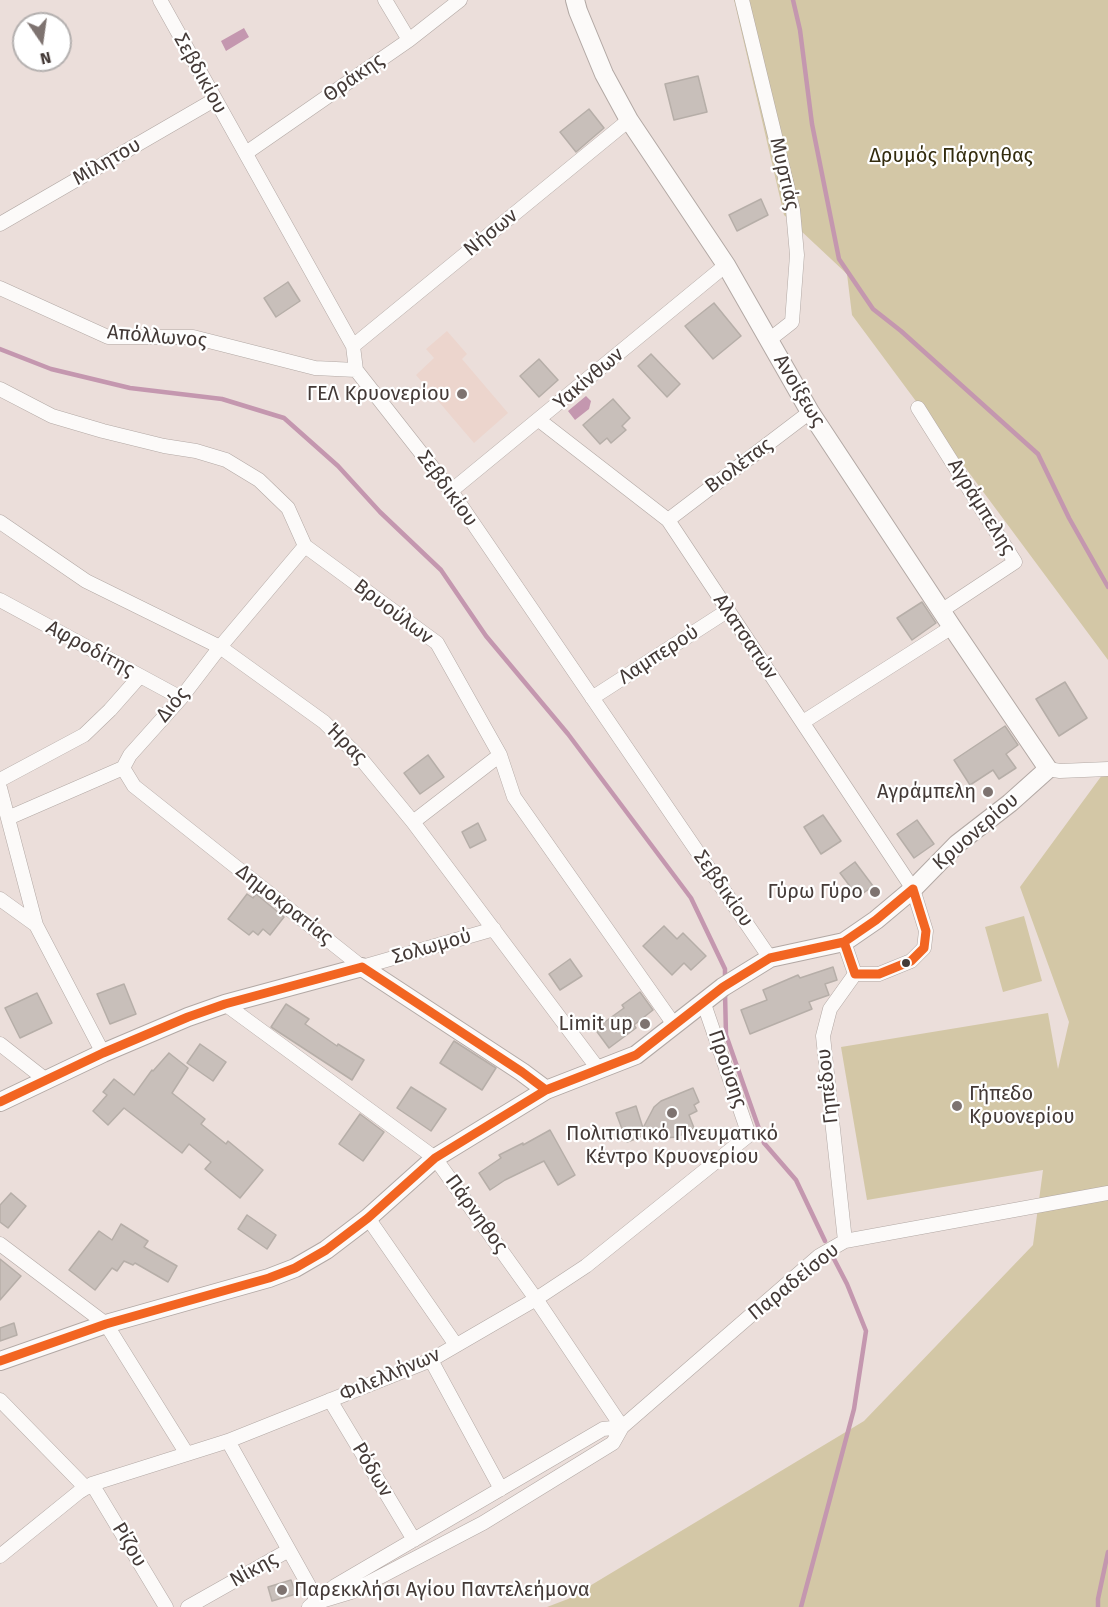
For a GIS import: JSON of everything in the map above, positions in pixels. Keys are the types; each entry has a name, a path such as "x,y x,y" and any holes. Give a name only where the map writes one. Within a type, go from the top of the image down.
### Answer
{"main road":[{"name":"Ανοίξεως","path":"575,0 604,74 629,120 726,265 810,412 1048,769"},
{"name":"Κρυονερίου","path":"0,1361 106,1324 269,1278 295,1268 326,1250 368,1218 435,1158 546,1090 636,1055 723,987 770,958 844,942 876,920 913,889 957,844 1010,803 1048,769"},
{"name":"Σολωμού","path":"0,1102 103,1053 188,1017 225,1004 362,967"},
{"name":"Δημοκρατίας","path":"362,967 448,1022 546,1090"}],"street":[{"name":"Σεβδικίου","path":"160,0 353,346 356,370 451,491 770,958"},
{"path":"385,0 409,40"},
{"name":"Θράκης","path":"246,153 409,40 460,0"},
{"name":"Μυρτιάς","path":"742,0 794,210 797,255 792,322 769,340"},
{"name":"Μίλητου","path":"0,224 214,100"},
{"name":"Νήσων","path":"353,346 629,120"},
{"name":"Υακίνθων","path":"451,491 726,265"},
{"name":"Απόλλωνος","path":"0,288 108,337 193,337 315,368 356,370"},
{"name":"Βρυούλων","path":"0,389 52,416 103,431 164,446 196,451 226,460 259,480 288,508 305,546 437,643 500,755 514,797 675,1026"},
{"name":"Αγράμπελης","path":"918,408 1015,562 941,611"},
{"name":"Βιολέτας","path":"668,520 810,412"},
{"name":"Αλατσατών","path":"539,420 668,520 913,889 926,931 924,948 911,962 879,974 855,974"},
{"name":"Ήρας","path":"0,522 86,581 220,647 324,722 362,759 413,822 599,1070"},
{"name":"Διός","path":"123,768 130,755 181,698 220,647 305,546"},
{"name":"Αφροδίτης","path":"0,600 181,698"},
{"name":"Λαμπερού","path":"592,698 727,611"},
{"path":"803,722 952,627"},
{"path":"0,780 84,735 140,676"},
{"path":"413,822 500,755"},
{"path":"8,819 123,768"},
{"name":"Δημοκρατίας","path":"123,768 134,786 362,967"},
{"path":"1048,769 1060,771 1108,769"},
{"path":"0,788 36,925 103,1053"},
{"path":"0,899 36,925"},
{"name":"Σολωμού","path":"362,967 494,929"},
{"path":"844,942 855,974"},
{"name":"Γηπέδου","path":"844,1241 823,1036 830,1009 855,974"},
{"name":"Πάρνηθος","path":"225,1004 435,1158 536,1299 622,1427"},
{"name":"Προύσης","path":"704,1004 749,1135"},
{"path":"0,1044 46,1080"},
{"name":"Φιλελλήνων","path":"0,1556 89,1486 228,1441 430,1360 536,1299 586,1266 749,1135"},
{"name":"Παραδείσου","path":"314,1604 351,1592 483,1523 613,1443 622,1427 819,1256 844,1241 1108,1193"},
{"path":"368,1218 456,1345"},
{"path":"0,1244 106,1324 187,1454"},
{"path":"430,1360 501,1490"},
{"name":"Ρίζου","path":"0,1400 89,1486 166,1607"},
{"name":"Ρόδων","path":"330,1400 414,1540"},
{"name":"Παραδείσου","path":"314,1604 335,1586 603,1429 622,1427"},
{"path":"228,1441 289,1550 314,1604"},
{"name":"Νίκης","path":"188,1607 289,1550"}],"shaded area":[{"path":"244,28 249,37 226,51 221,41"},
{"name":"ΓΕΛ Κρυονερίου","path":"447,331 467,354 462,359 508,413 474,443 416,375 434,358 426,349"},
{"path":"586,396 591,401 589,409 575,420 568,411"}],"green space":[{"name":"Δρυμός Πάρνηθας","path":"734,0 1108,0 1108,660 852,315 847,274 784,215"},
{"path":"1108,767 1108,1607 547,1607 568,1599 864,1421 1033,1245 1043,1170 867,1200 841,1047 1048,1013 1058,1069 1069,1022 1020,887"},
{"path":"1024,916 1042,981 1003,992 985,927"}],"building":[{"path":"698,76 707,112 674,120 665,84"},
{"path":"589,109 604,128 576,152 560,132"},
{"path":"761,199 768,215 737,231 729,215"},
{"path":"288,282 300,301 276,317 264,298"},
{"path":"714,303 741,336 713,359 685,326"},
{"path":"651,354 680,384 667,397 638,366"},
{"path":"539,359 558,380 539,397 520,376"},
{"path":"613,399 630,418 622,426 626,430 611,443 607,438 600,444 583,425"},
{"path":"922,602 936,623 912,640 897,618"},
{"path":"1065,682 1087,718 1059,736 1036,699"},
{"path":"1005,726 1018,745 1006,754 1016,768 999,779 993,770 970,785 954,760"},
{"path":"428,755 444,777 420,794 404,773"},
{"path":"823,815 841,841 821,854 804,827"},
{"path":"917,820 934,844 914,858 897,834"},
{"path":"478,823 486,840 470,848 462,832"},
{"path":"855,862 873,886 858,897 840,873"},
{"path":"247,894 253,898 256,894 284,917 270,935 263,929 258,935 253,931 249,935 228,919"},
{"path":"664,926 677,939 683,933 706,956 691,970 684,963 672,975 643,946"},
{"path":"570,959 582,976 560,990 549,974"},
{"path":"833,967 837,980 825,984 829,995 809,1002 812,1009 750,1034 741,1010 767,1000 763,990 798,975 800,978"},
{"path":"124,984 136,1014 110,1024 97,994"},
{"path":"640,992 653,1010 634,1025 636,1028 609,1048 595,1029 624,1008 622,1005"},
{"path":"37,993 52,1023 20,1038 5,1008"},
{"path":"286,1004 309,1019 305,1024 337,1046 338,1044 364,1060 352,1080 271,1027"},
{"path":"454,1041 496,1068 482,1090 440,1063"},
{"path":"200,1044 226,1062 213,1081 187,1063"},
{"path":"169,1053 188,1068 172,1093 205,1119 201,1124 226,1144 228,1141 263,1170 240,1198 205,1169 211,1162 189,1144 182,1153 124,1108 108,1125 93,1111 107,1095 103,1092 114,1079 134,1095 152,1070"},
{"path":"411,1087 446,1109 431,1131 397,1108"},
{"name":"Πολιτιστικό Πνευματικό Κέντρο Κρυονερίου","path":"693,1088 699,1102 694,1105 697,1111 689,1115 694,1128 677,1137 665,1138 655,1132 627,1142 616,1113 636,1106 643,1128 654,1107 661,1101"},
{"path":"360,1114 384,1132 363,1161 339,1144"},
{"path":"550,1130 575,1175 558,1185 544,1161 490,1190 479,1173 501,1158 499,1155"},
{"path":"11,1193 26,1206 8,1228 0,1222 0,1205"},
{"path":"247,1215 276,1235 267,1249 238,1229"},
{"path":"121,1224 148,1241 144,1247 177,1266 168,1282 135,1263 133,1265 124,1261 117,1271 112,1268 95,1290 69,1270 99,1231 112,1240"},
{"path":"0,1259 21,1276 0,1300"},
{"path":"14,1323 17,1335 0,1341 0,1328"},
{"name":"Παρεκκλήσι Αγίου Παντελεήμονα","path":"291,1580 296,1594 272,1601 268,1587"}],"waterway":[{"path":"793,0 800,30 812,124 839,259 873,309 901,331 1038,454 1069,518 1108,587"},
{"path":"0,349 51,369 130,388 222,399 284,418 338,466 380,512 441,570 486,636 568,734 691,898 725,969 725,979"},
{"path":"725,993 726,1035 764,1143 796,1180 825,1241"},
{"path":"801,1607 854,1409 866,1331 833,1257"},
{"path":"1098,1607 1108,1552"}],"transit line":[{"path":"913,889 926,931 924,948 911,961 879,974 855,974 844,942 876,920 913,889"},
{"path":"0,1361 106,1324 269,1278 295,1268 326,1250 368,1218 435,1158 546,1090 636,1055 723,987 770,958 844,942"},
{"path":"0,1102 103,1053 188,1017 225,1004 362,967 546,1090"}],"place":[{"name":"ΓΕΛ Κρυονερίου","path":"462,394"},
{"name":"Αγράμπελη","path":"988,792"},
{"name":"Γύρω Γύρο","path":"875,892"},
{"name":"Limit up","path":"645,1024"},
{"name":"Γήπεδο Κρυονερίου","path":"957,1106"},
{"name":"Πολιτιστικό Πνευματικό Κέντρο Κρυονερίου","path":"672,1113"},
{"name":"Παρεκκλήσι Αγίου Παντελεήμονα","path":"282,1590"}]}
